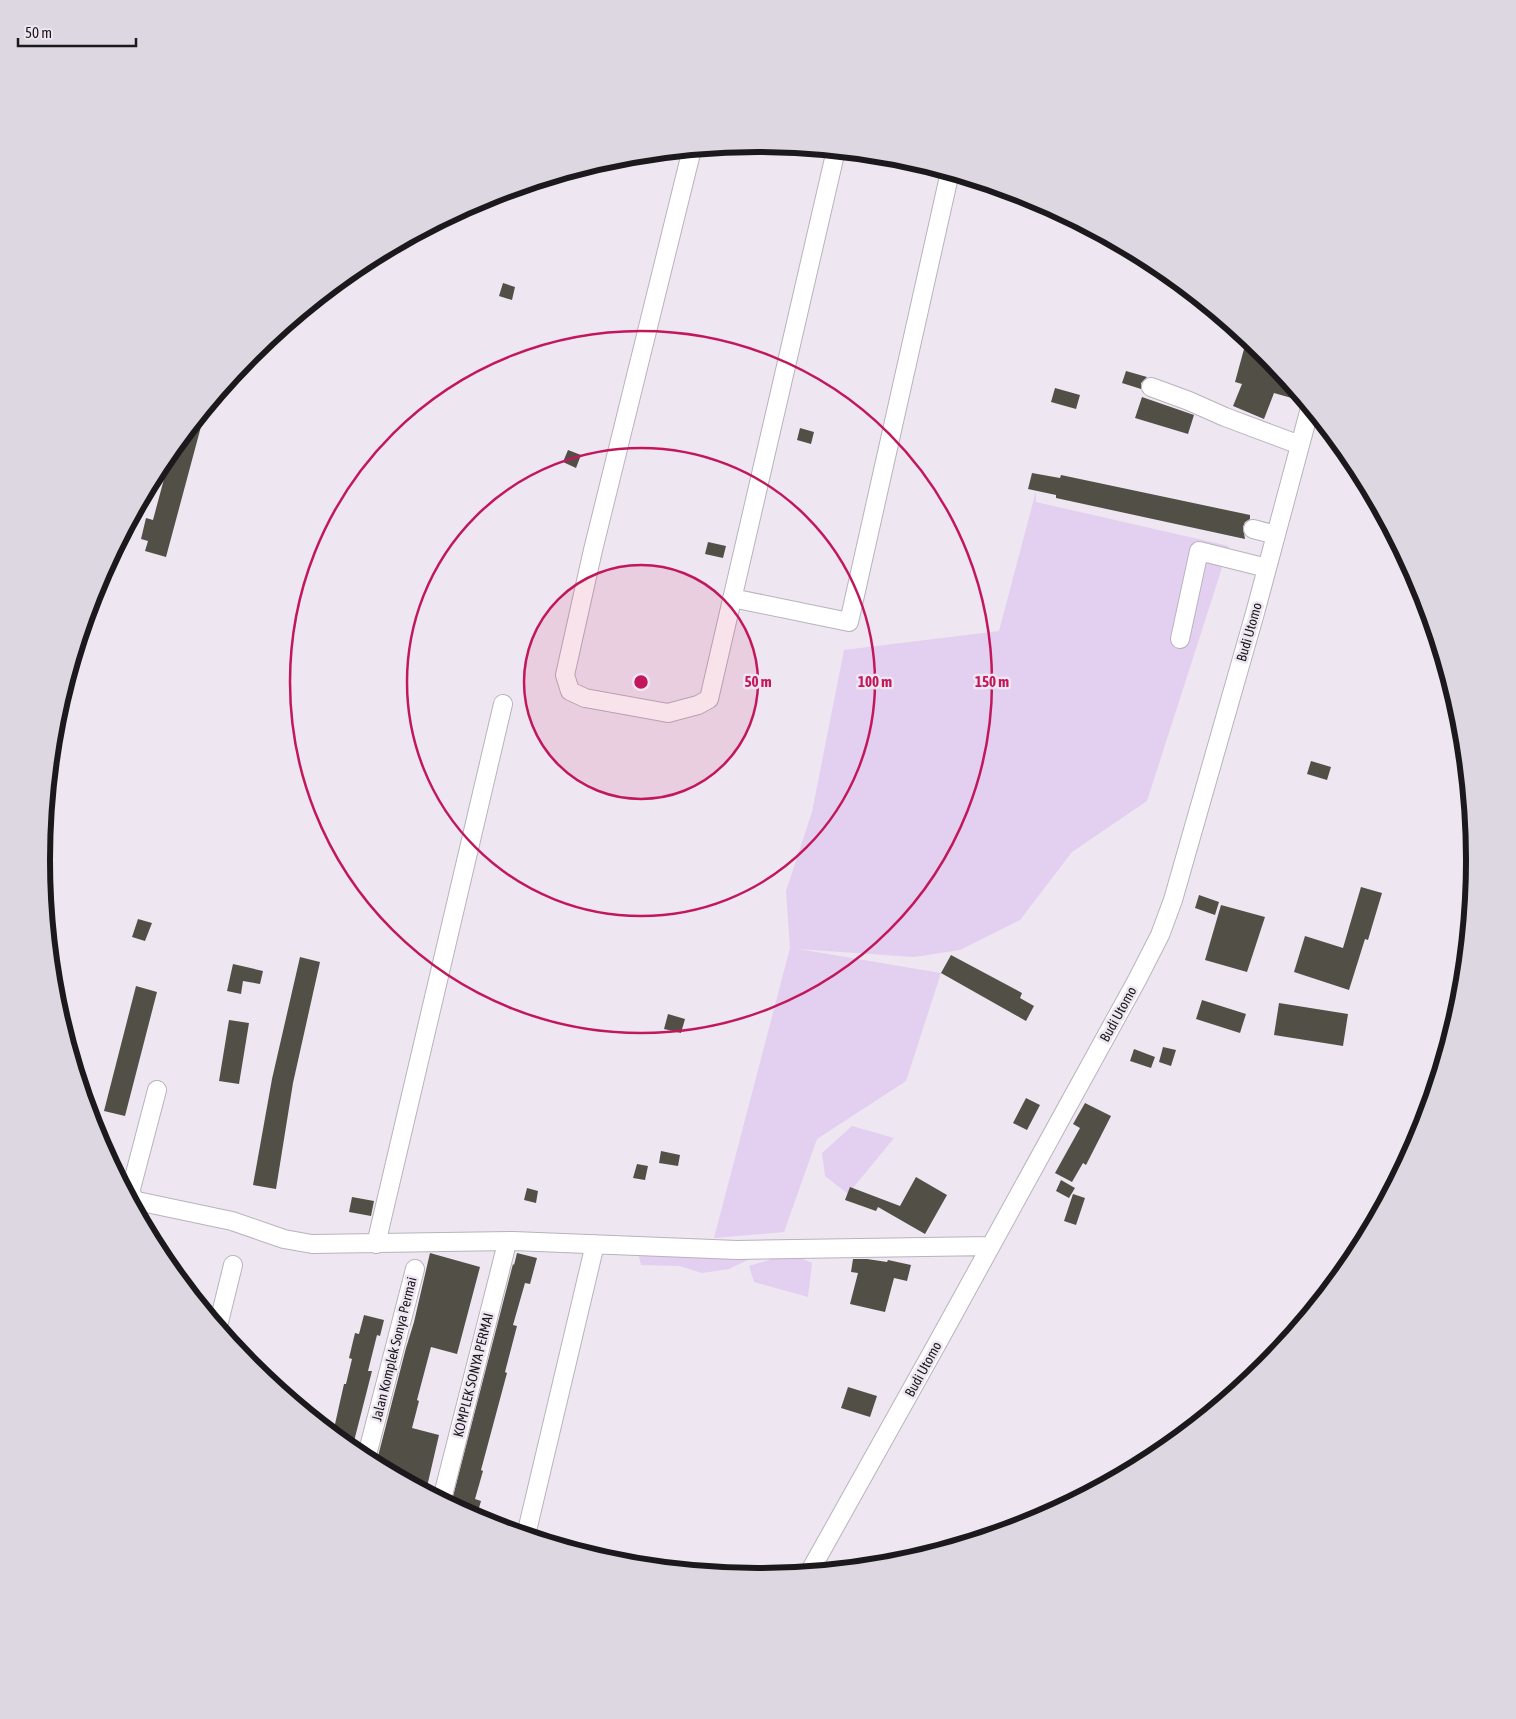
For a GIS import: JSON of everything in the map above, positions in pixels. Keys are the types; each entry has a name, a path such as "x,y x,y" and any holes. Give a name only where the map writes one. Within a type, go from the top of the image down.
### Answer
{"street":[{"path":"690,155 593,550 565,674 570,691 585,698 668,713 709,699 835,156"},
{"path":"732,598 849,622 949,178"},
{"path":"1151,387 1300,445"},
{"name":"Budi Utomo","path":"813,1565 938,1342 1160,935 1173,900 1308,414"},
{"path":"1253,529 1276,535"},
{"path":"1180,639 1199,551 1267,568"},
{"path":"376,1244 503,704"},
{"path":"131,1188 157,1090"},
{"path":"139,1201 232,1221 284,1239 312,1244 513,1241 737,1250 990,1246"},
{"path":"527,1529 595,1244"},
{"name":"KOMPLEK SONYA PERMAI","path":"443,1493 505,1252"},
{"path":"220,1319 233,1265"},
{"name":"Jalan Komplek Sonya Permai","path":"368,1450 414,1269"}],"shaded area":[{"path":"1036,491 1036,502 1229,546 1147,801 1072,852 1020,920 960,950 914,957 798,949 941,973 906,1081 817,1139 784,1232 714,1238 790,948 786,891 812,812 844,650 999,631"},
{"path":"852,1126 894,1138 848,1194 825,1176 822,1153"},
{"path":"638,1252 754,1257 729,1269 702,1273 679,1266 641,1265"},
{"path":"796,1256 812,1263 808,1297 754,1282 749,1266 775,1258"}],"building":[{"path":"503,283 515,287 512,300 499,296"},
{"path":"1245,346 1295,399 1274,393 1264,419 1233,406 1242,384 1235,382"},
{"path":"1126,371 1147,377 1141,383 1141,389 1122,383"},
{"path":"1055,388 1080,395 1076,409 1051,402"},
{"path":"1142,397 1194,415 1188,434 1135,418"},
{"path":"203,420 166,557 145,551 148,541 141,539 146,518 153,520 166,470"},
{"path":"800,428 814,432 811,444 797,440"},
{"path":"568,450 581,455 576,468 563,462"},
{"path":"1032,473 1060,478 1061,475 1250,515 1250,519 1245,522 1243,527 1245,539 1056,498 1056,495 1028,489"},
{"path":"708,542 726,546 723,558 705,554"},
{"path":"1311,761 1331,767 1327,780 1307,774"},
{"path":"1361,887 1382,893 1368,940 1365,939 1349,990 1294,972 1305,936 1343,948"},
{"path":"1199,895 1219,902 1215,915 1195,908"},
{"path":"1221,905 1265,917 1247,972 1205,960"},
{"path":"138,919 152,923 145,941 132,937"},
{"path":"951,955 1022,993 1020,998 1034,1006 1026,1021 941,973"},
{"path":"300,957 320,962 293,1083 276,1189 253,1185 272,1079"},
{"path":"233,964 263,971 260,984 243,981 241,994 227,991"},
{"path":"136,986 157,992 125,1116 104,1111"},
{"path":"1202,1000 1246,1014 1240,1033 1196,1019"},
{"path":"1279,1003 1348,1014 1343,1046 1274,1035"},
{"path":"668,1014 685,1019 681,1033 664,1029"},
{"path":"229,1020 249,1023 239,1084 219,1081"},
{"path":"1163,1047 1176,1050 1171,1066 1159,1062"},
{"path":"1134,1049 1155,1057 1151,1068 1130,1061"},
{"path":"1026,1098 1040,1105 1027,1130 1013,1123"},
{"path":"1085,1103 1111,1116 1086,1165 1083,1163 1072,1182 1055,1173 1080,1128 1073,1124"},
{"path":"661,1151 680,1155 678,1166 659,1163"},
{"path":"637,1164 648,1166 645,1180 633,1178"},
{"path":"916,1177 947,1195 925,1234 878,1207 876,1211 845,1200 850,1187 900,1206"},
{"path":"1061,1180 1075,1188 1069,1198 1056,1191"},
{"path":"527,1188 538,1191 536,1203 524,1200"},
{"path":"1073,1194 1085,1198 1076,1225 1064,1221"},
{"path":"352,1197 374,1201 371,1216 349,1212"},
{"path":"430,1253 480,1267 457,1354 431,1347 417,1400 419,1401 412,1428 439,1435 427,1485 378,1456 414,1322"},
{"path":"517,1253 537,1258 530,1284 525,1283 513,1325 517,1326 505,1372 507,1373 475,1499 481,1501 478,1510 453,1498"},
{"path":"853,1259 887,1262 888,1260 911,1265 907,1281 894,1278 885,1312 850,1304 858,1273 851,1272"},
{"path":"364,1315 384,1320 380,1336 377,1335 368,1371 372,1371 354,1440 334,1426 352,1359 349,1358 355,1333 359,1334"},
{"path":"848,1387 877,1396 870,1417 841,1408"}]}
